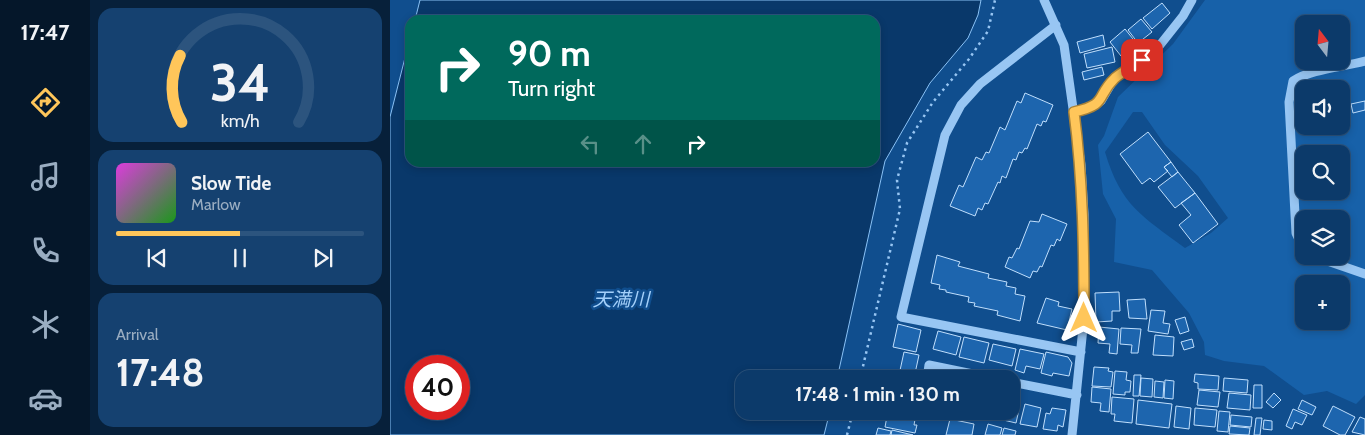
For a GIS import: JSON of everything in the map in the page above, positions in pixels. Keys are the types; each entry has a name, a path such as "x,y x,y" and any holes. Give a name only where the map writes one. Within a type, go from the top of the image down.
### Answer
{"street":[{"path":"1044,0 1064,45 1081,165 1084,214 1084,318 1072,435"},
{"path":"1074,112 1090,108 1100,101 1114,79 1156,50 1183,16 1192,0"},
{"path":"1056,25 980,84 961,104 945,135 902,317 1081,352"},
{"path":"1295,214 1289,102 1293,81 1305,73 1332,70 1365,61"},
{"path":"1340,265 1365,274"},
{"path":"928,370 929,365 953,370"},
{"path":"1020,384 1077,395"}],"path":[{"path":"862,370 900,209 897,180 908,143 933,102 969,59 988,31 995,0"},
{"path":"847,435 850,420"}],"shaded area":[{"path":"1205,0 1365,0 1365,395 1356,404 1327,391 1304,395 1264,366 1224,361 1205,355 1204,342 1189,313 1152,270 1114,262 1116,219 1103,194 1098,145 1104,136 1118,97 1173,44","holes":["1133,112 1142,112 1165,145 1198,176 1228,218 1211,233 1185,248 1145,218 1135,208 1126,198 1111,170 1105,152"]}],"water":[{"name":"天満川","path":"420,0 981,0 978,15 968,38 930,83 885,161 839,370 735,370 735,420 828,420 824,435 390,435 390,117 405,58 405,167 880,167 880,15 416,15"}],"building":[{"path":"1162,3 1170,13 1152,29 1143,18"},
{"path":"1141,19 1152,32 1138,43 1128,30"},
{"path":"1125,29 1137,44 1121,56 1110,42"},
{"path":"1103,35 1105,46 1080,53 1077,42"},
{"path":"1112,47 1115,62 1087,68 1084,54"},
{"path":"1102,67 1104,75 1084,80 1082,72"},
{"path":"1025,93 1053,105 1046,122 1043,121 1041,126 1037,124 1027,149 1025,148 1022,153 1019,152 1016,160 1013,159 1006,178 1002,176 988,204 985,203 982,210 978,208 975,216 950,206 959,185 963,187 976,157 982,160 986,152 989,153 1000,127 1005,130 1017,101 1021,103"},
{"path":"1365,101 1365,110 1353,113 1351,104"},
{"path":"1148,132 1171,162 1164,167 1168,171 1154,182 1150,178 1142,184 1120,154"},
{"path":"1171,162 1178,172 1172,177 1164,167"},
{"path":"1178,172 1195,193 1175,208 1158,187"},
{"path":"1195,193 1218,224 1193,243 1179,225 1191,215 1181,203"},
{"path":"1042,214 1067,224 1060,241 1057,239 1054,246 1051,245 1042,267 1040,266 1037,272 1033,271 1030,278 1005,267 1009,257 1012,258 1017,248 1019,249 1030,221 1039,222"},
{"path":"937,255 960,262 958,266 989,274 988,278 1007,282 1006,286 1016,288 1015,294 1025,296 1020,321 997,315 998,311 974,306 975,303 968,302 969,297 946,292 946,290 939,289 940,285 931,283"},
{"path":"1119,292 1120,311 1112,311 1112,321 1096,322 1095,293"},
{"path":"1046,298 1059,302 1058,306 1072,309 1067,330 1037,323"},
{"path":"1145,299 1147,319 1129,318 1127,300"},
{"path":"1151,310 1165,311 1163,323 1170,324 1168,334 1148,331"},
{"path":"1185,317 1189,331 1180,334 1175,320"},
{"path":"898,324 921,330 916,352 893,347"},
{"path":"1099,327 1119,329 1117,354 1109,353 1110,344 1098,343"},
{"path":"1121,328 1141,329 1138,353 1131,353 1132,345 1120,344"},
{"path":"938,331 961,337 956,355 933,349"},
{"path":"1155,335 1174,337 1173,356 1153,355"},
{"path":"964,337 989,343 984,363 959,357"},
{"path":"1192,339 1194,347 1184,350 1181,342"},
{"path":"993,344 1016,349 1012,366 989,360"},
{"path":"1020,349 1044,354 1040,369 1026,366 1024,373 1020,370 1015,370"},
{"path":"904,352 919,355 916,370 900,370"},
{"path":"1046,352 1068,357 1072,363 1069,376 1053,373 1052,376 1041,373"},
{"path":"1094,367 1109,368 1108,371 1113,372 1111,387 1092,386"},
{"path":"1115,371 1127,372 1126,380 1131,381 1130,392 1125,392 1125,395 1113,394"},
{"path":"1195,374 1219,376 1218,390 1198,389 1198,383 1194,382"},
{"path":"1134,375 1141,375 1139,396 1133,396"},
{"path":"1141,378 1153,379 1152,397 1140,396"},
{"path":"1224,378 1248,380 1247,393 1223,391"},
{"path":"1165,380 1174,381 1173,399 1164,398"},
{"path":"1155,381 1164,382 1163,398 1154,397"},
{"path":"1254,385 1262,385 1262,408 1253,408"},
{"path":"1092,387 1111,389 1109,412 1100,411 1101,403 1091,402"},
{"path":"1199,390 1220,392 1218,407 1197,405"},
{"path":"1229,393 1251,395 1250,410 1227,408"},
{"path":"1274,393 1281,400 1273,408 1266,402"},
{"path":"1112,397 1134,399 1132,423 1114,421 1115,414 1111,414"},
{"path":"1138,400 1172,404 1169,428 1136,424"},
{"path":"1302,400 1316,407 1312,415 1298,409"},
{"path":"1025,404 1041,408 1037,427 1020,424"},
{"path":"1176,406 1191,408 1189,429 1174,427"},
{"path":"1333,406 1355,417 1345,435 1340,435 1323,426"},
{"path":"1052,408 1066,410 1063,427 1058,425 1057,431 1043,429 1046,413 1050,414"},
{"path":"1195,408 1217,410 1215,427 1194,425"},
{"path":"1293,409 1307,415 1302,425 1295,422 1292,429 1286,426"},
{"path":"1219,411 1230,412 1228,432 1217,431"},
{"path":"1231,415 1252,417 1251,427 1230,425"},
{"path":"1360,417 1365,419 1365,435 1352,432"},
{"path":"1256,418 1262,418 1260,435 1254,435"},
{"path":"886,420 915,420 914,425 917,425 915,433 885,427"},
{"path":"950,420 974,424 972,435 946,435"},
{"path":"1003,420 1017,420 1016,423"},
{"path":"1264,420 1272,421 1272,430 1263,429"},
{"path":"988,424 1002,428 1000,435 985,435"},
{"path":"1230,426 1250,428 1249,435 1229,434"},
{"path":"878,428 891,431 890,435 876,435"},
{"path":"1004,428 1016,431 1015,435 1002,435"},
{"path":"892,430 913,435 891,435"}],"route":[{"path":"1084,318 1084,214 1081,165 1074,112 1090,108 1100,101 1114,79 1142,60"}]}
